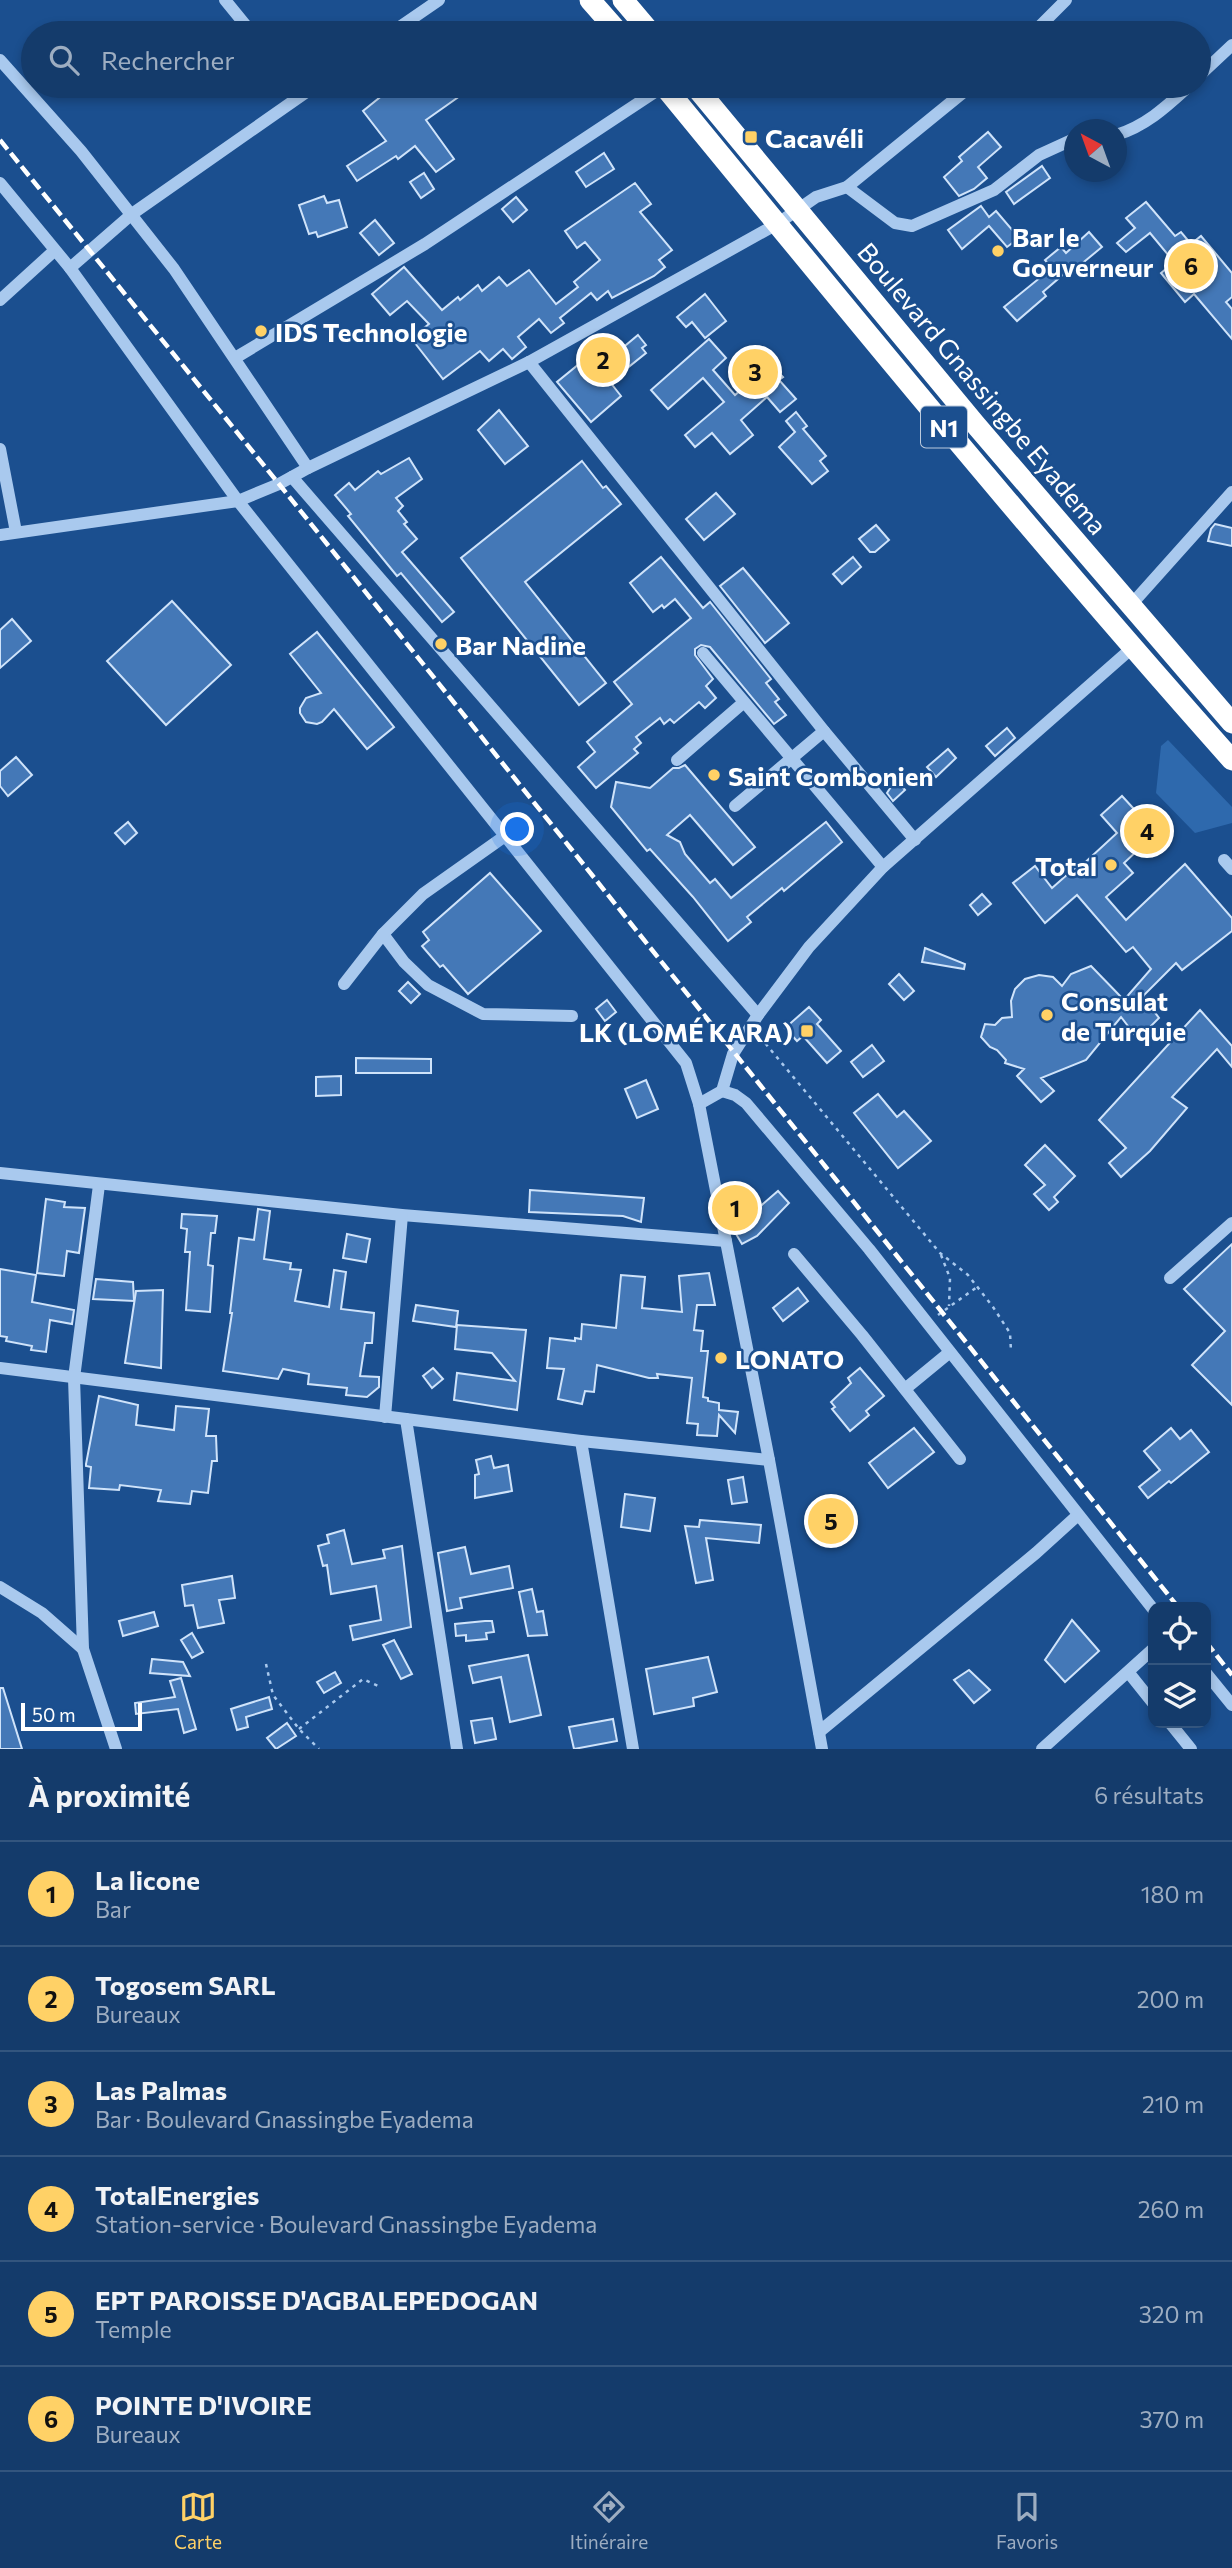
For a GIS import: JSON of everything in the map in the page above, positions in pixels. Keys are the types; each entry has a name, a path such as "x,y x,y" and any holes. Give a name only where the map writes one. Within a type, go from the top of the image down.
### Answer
{"highway":[{"path":"590,0 608,21"},
{"path":"624,0 641,21"},
{"name":"Boulevard Gnassingbe Eyadema","path":"674,98 894,368 1132,648 1232,760"},
{"name":"Boulevard Gnassingbe Eyadema","path":"705,98 1130,606 1228,711"}],"street":[{"path":"225,0 242,21"},
{"path":"408,21 439,0"},
{"path":"1045,21 1066,0"},
{"path":"1211,65 1232,45"},
{"path":"0,60 21,84"},
{"path":"34,98 81,151 174,269 308,468"},
{"path":"70,268 132,215 288,98"},
{"path":"235,358 425,244 646,98"},
{"path":"0,535 238,501 292,477 529,362 777,224 816,197 847,187 956,98"},
{"path":"1127,131 1138,127 1176,98"},
{"path":"847,187 895,223 912,226 993,190 1040,155 1064,144"},
{"path":"0,183 70,268 238,501 686,1063 699,1104 822,1749"},
{"path":"0,300 54,251"},
{"path":"529,362 824,731 915,840"},
{"path":"0,449 16,532"},
{"path":"292,477 467,677 754,1021"},
{"path":"1130,606 1232,492"},
{"path":"699,1104 722,1091 733,1054 754,1021 809,947 883,867 1132,648"},
{"path":"703,653 883,867"},
{"path":"677,760 743,703"},
{"path":"735,806 824,731"},
{"path":"344,984 383,934 423,894 505,836"},
{"path":"383,934 404,962 428,985 483,1014 572,1016"},
{"path":"722,1091 735,1095 746,1103 869,1249 1148,1603"},
{"path":"0,1173 402,1215 726,1241"},
{"path":"99,1185 74,1378 83,1649 116,1749"},
{"path":"385,1417 402,1215"},
{"path":"1170,1278 1232,1223"},
{"path":"794,1254 960,1459"},
{"path":"905,1389 950,1352"},
{"path":"0,1368 581,1441 769,1460"},
{"path":"406,1419 457,1749"},
{"path":"581,1441 633,1749"},
{"path":"819,1732 1036,1553 1078,1515"},
{"path":"0,1587 42,1613 83,1649"},
{"path":"1042,1749 1148,1654"},
{"path":"1129,1673 1148,1697"},
{"path":"1211,1679 1232,1705"},
{"path":"1174,1728 1191,1749"}],"path":[{"path":"754,1021 940,1253 968,1275 1010,1333 1011,1352"},
{"path":"940,1253 950,1278 949,1306"},
{"path":"928,1325 949,1306 977,1287"},
{"path":"266,1664 273,1695 299,1729 319,1749"},
{"path":"299,1729 363,1679 378,1686"}],"shaded area":[{"path":"1168,740 1232,807 1232,823 1195,833 1156,793 1161,746"}],"building":[{"path":"379,98 457,98 426,120 454,159 436,172 415,146 398,159 396,156 357,181 347,166 386,141 363,111"},
{"path":"988,132 1001,147 978,167 987,178 974,189 959,196 944,177 962,161 959,157"},
{"path":"604,153 614,169 586,187 576,172"},
{"path":"1042,166 1050,178 1014,204 1006,192"},
{"path":"424,173 434,189 421,198 410,182"},
{"path":"635,183 651,204 640,212 672,250 659,260 665,267 654,276 612,298 608,291 597,300 591,293 560,318 564,323 551,333 539,319 518,337 526,347 512,359 503,349 489,361 480,351 443,379 411,338 429,324 407,301 390,315 372,294 404,267 442,310 478,285 482,291 499,277 507,286 529,270 556,304 578,287 574,282 600,260 585,242 577,248 565,231"},
{"path":"324,196 327,203 339,200 347,227 318,237 316,232 309,234 299,205"},
{"path":"516,197 527,210 513,222 502,209"},
{"path":"1146,202 1175,236 1181,232 1191,244 1201,236 1232,273 1232,297 1226,302 1232,309 1232,339 1194,294 1185,302 1161,273 1174,262 1150,233 1126,252 1117,243 1135,228 1126,218"},
{"path":"981,206 989,217 996,211 1019,238 1007,247 989,226 962,249 948,230"},
{"path":"375,220 394,243 379,255 360,233"},
{"path":"1089,232 1102,247 1043,292 1046,296 1017,321 1004,307 1052,268 1045,260 1061,247 1066,253"},
{"path":"705,294 726,321 705,338 692,322 686,327 677,317"},
{"path":"638,335 646,345 642,348 646,353 610,382 621,396 591,422 557,382 611,338 620,350"},
{"path":"709,339 726,358 713,370 735,395 755,378 739,361 755,347 783,377 779,380 796,399 780,412 767,397 741,420 753,435 730,454 712,433 695,447 685,435 724,402 703,378 668,409 651,390"},
{"path":"499,410 528,446 505,464 478,430"},
{"path":"796,412 807,426 803,429 826,456 820,461 828,471 812,484 779,447 795,432 786,421"},
{"path":"409,458 422,479 396,498 403,506 398,511 407,522 404,524 417,539 402,552 454,612 442,622 401,573 397,576 348,516 351,514 335,495 349,483 355,490 378,471 381,474"},
{"path":"582,461 603,488 606,486 621,504 525,582 606,683 579,705 461,558"},
{"path":"716,493 735,514 704,540 686,519"},
{"path":"1215,524 1232,528 1232,546 1208,541"},
{"path":"876,525 889,540 875,552 870,552 859,539"},
{"path":"661,557 703,608 710,602 771,679 766,683 779,699 775,702 786,715 774,724 710,647 701,645 695,649 695,655 713,679 706,686 716,698 705,708 699,702 674,723 670,719 664,724 660,718 636,737 641,743 634,749 638,753 596,788 578,767 595,752 587,742 632,704 614,682 691,618 675,599 664,608 662,605 653,612 630,583"},
{"path":"853,557 861,567 842,584 833,574"},
{"path":"743,568 789,623 765,643 720,586"},
{"path":"172,601 231,665 166,725 107,661"},
{"path":"12,619 31,641 0,668 0,630"},
{"path":"317,632 394,727 367,749 334,709 317,724 306,722 300,713 306,698 321,693 290,654"},
{"path":"1007,728 1015,738 995,756 986,746"},
{"path":"948,749 956,758 936,777 927,767"},
{"path":"16,757 32,775 8,796 0,786 0,771"},
{"path":"685,765 755,847 733,865 690,815 667,835 680,842 685,854 710,883 715,879 731,898 826,822 842,842 784,891 782,888 747,917 751,922 728,941 693,897 650,849 647,851 611,807 616,782 650,788 673,768"},
{"path":"896,779 905,790 893,801 887,793"},
{"path":"1122,796 1156,833 1124,863 1133,873 1106,897 1126,920 1185,864 1232,918 1232,931 1182,970 1176,963 1143,996 1159,1018 1138,1039 1121,1017 1086,1060 1041,1078 1054,1091 1041,1102 1017,1076 1024,1069 1005,1063 1006,1060 997,1050 981,1037 985,1024 995,1025 1002,1018 1012,1017 1011,1001 1015,989 1025,979 1039,975 1053,977 1062,986 1071,974 1091,966 1124,1000 1151,969 1133,947 1126,952 1077,895 1045,923 1013,883 1035,866 1052,888 1077,866 1079,868 1117,833 1101,815"},
{"path":"128,822 137,833 125,844 115,833"},
{"path":"490,873 541,931 468,994 422,946 429,940 423,932"},
{"path":"982,894 991,904 978,915 970,905"},
{"path":"925,948 965,964 964,969 922,962"},
{"path":"899,974 914,991 904,1000 889,984"},
{"path":"408,982 420,994 411,1003 399,991"},
{"path":"607,1000 616,1012 605,1021 596,1009"},
{"path":"809,1007 821,1020 817,1024 841,1051 827,1063 803,1036 797,1041 785,1028"},
{"path":"1200,1010 1232,1046 1232,1067 1217,1049 1172,1097 1187,1108 1150,1151 1121,1177 1109,1163 1126,1148 1099,1120"},
{"path":"872,1045 884,1061 863,1077 851,1062"},
{"path":"356,1058 431,1059 431,1073 356,1073"},
{"path":"341,1076 341,1095 316,1096 316,1077"},
{"path":"646,1080 658,1109 637,1118 625,1089"},
{"path":"878,1094 897,1117 904,1111 931,1141 898,1168 854,1113"},
{"path":"1045,1145 1075,1176 1054,1197 1058,1202 1049,1210 1034,1194 1045,1185 1025,1165"},
{"path":"743,1186 749,1216 778,1191 789,1203 757,1236 742,1244 733,1229 725,1190"},
{"path":"530,1190 644,1198 641,1222 623,1216 529,1212"},
{"path":"46,1199 65,1202 64,1207 85,1208 79,1253 67,1251 64,1276 37,1273"},
{"path":"258,1209 270,1211 264,1259 291,1263 290,1269 301,1270 295,1301 329,1307 334,1270 346,1272 341,1309 374,1313 372,1343 365,1343 360,1376 379,1377 379,1387 367,1397 346,1395 347,1388 308,1384 309,1374 283,1369 278,1379 223,1371 239,1238 254,1240"},
{"path":"182,1214 217,1216 215,1233 211,1233 208,1265 213,1266 210,1312 186,1310 190,1252 185,1252 187,1229 181,1228"},
{"path":"347,1234 370,1239 366,1262 343,1258"},
{"path":"1232,1244 1232,1405 1192,1365 1225,1331 1184,1289"},
{"path":"0,1269 36,1275 32,1302 74,1310 72,1324 50,1320 46,1352 31,1350 32,1346 6,1341 7,1337 0,1336"},
{"path":"709,1273 715,1305 697,1305 694,1330 703,1331 701,1351 708,1351 703,1397 719,1403 719,1410 738,1412 735,1433 719,1415 717,1436 697,1435 698,1424 687,1423 692,1378 657,1374 658,1378 649,1378 597,1365 594,1392 585,1391 582,1404 558,1399 564,1369 547,1368 550,1338 575,1341 575,1338 581,1339 582,1324 616,1328 621,1275 645,1277 642,1308 682,1312 679,1276"},
{"path":"96,1279 133,1282 134,1301 93,1299"},
{"path":"798,1288 808,1301 783,1321 773,1308"},
{"path":"163,1290 161,1368 125,1363 136,1291"},
{"path":"416,1305 458,1311 456,1327 413,1321"},
{"path":"457,1325 526,1330 517,1410 454,1400 457,1373 515,1381 492,1353 455,1349"},
{"path":"433,1368 443,1379 432,1388 423,1376"},
{"path":"860,1368 884,1396 866,1411 869,1415 850,1431 832,1409 835,1407 831,1402 851,1383 848,1378"},
{"path":"99,1396 138,1405 136,1425 174,1430 176,1406 209,1409 206,1436 216,1436 217,1461 212,1461 208,1493 192,1491 190,1504 158,1501 161,1490 120,1485 119,1490 89,1488 91,1467 86,1464"},
{"path":"914,1428 934,1452 888,1488 869,1463"},
{"path":"1171,1428 1180,1439 1191,1430 1209,1452 1148,1498 1139,1487 1160,1470 1144,1451"},
{"path":"491,1456 494,1468 508,1465 512,1491 475,1498 475,1475 479,1474 476,1460"},
{"path":"743,1477 747,1502 732,1504 728,1480"},
{"path":"625,1494 655,1498 650,1531 621,1527"},
{"path":"700,1520 761,1525 759,1543 706,1538 713,1580 696,1583 685,1526 699,1527"},
{"path":"344,1530 352,1564 385,1558 383,1550 402,1546 411,1627 353,1640 350,1626 381,1620 376,1586 331,1594 327,1565 323,1566 318,1546 329,1543 327,1535"},
{"path":"465,1547 471,1574 509,1566 513,1588 460,1598 462,1608 447,1611 438,1553"},
{"path":"232,1576 235,1598 219,1600 224,1623 198,1628 193,1605 185,1606 182,1585"},
{"path":"532,1589 537,1612 543,1611 547,1635 528,1636 519,1592"},
{"path":"154,1612 158,1626 123,1636 119,1621"},
{"path":"1072,1620 1099,1651 1065,1682 1045,1660"},
{"path":"492,1621 494,1632 486,1633 487,1639 466,1641 466,1635 456,1636 455,1624"},
{"path":"192,1633 203,1652 192,1658 181,1640"},
{"path":"394,1640 412,1674 401,1679 383,1645"},
{"path":"528,1655 541,1715 510,1722 501,1677 473,1683 469,1666"},
{"path":"708,1657 717,1692 693,1698 694,1706 654,1714 646,1669"},
{"path":"152,1659 183,1662 190,1676 150,1673"},
{"path":"969,1670 990,1690 974,1703 954,1680"},
{"path":"335,1672 341,1683 324,1693 317,1682"},
{"path":"181,1678 196,1729 184,1733 178,1709 136,1714 135,1703 175,1697 170,1681"},
{"path":"0,1688 3,1688 22,1749 0,1749"},
{"path":"269,1697 272,1709 246,1717 248,1727 237,1730 231,1709"},
{"path":"492,1718 496,1739 475,1743 471,1721"},
{"path":"613,1719 617,1741 574,1749 569,1727"},
{"path":"287,1723 296,1736 276,1749 267,1738"}],"railway":[{"path":"0,140 279,484 1174,1602"},
{"path":"1211,1648 1232,1675"}],"place":[{"name":"Cacavéli","path":"751,137"},
{"name":"Bar le Gouverneur","path":"998,251"},
{"name":"POINTE D'IVOIRE","path":"1191,266"},
{"name":"IDS Technologie","path":"261,331"},
{"name":"Togosem SARL","path":"603,360"},
{"name":"Las Palmas","path":"755,372"},
{"name":"Bar Nadine","path":"441,644"},
{"name":"Saint Combonien","path":"714,775"},
{"name":"TotalEnergies","path":"1147,831"},
{"name":"Total","path":"1111,865"},
{"name":"Consulat de Turquie","path":"1047,1015"},
{"name":"LK (LOMÉ KARA)","path":"807,1031"},
{"name":"La licone","path":"735,1208"},
{"name":"LONATO","path":"721,1358"},
{"name":"EPT PAROISSE D'AGBALEPEDOGAN","path":"831,1521"}]}
